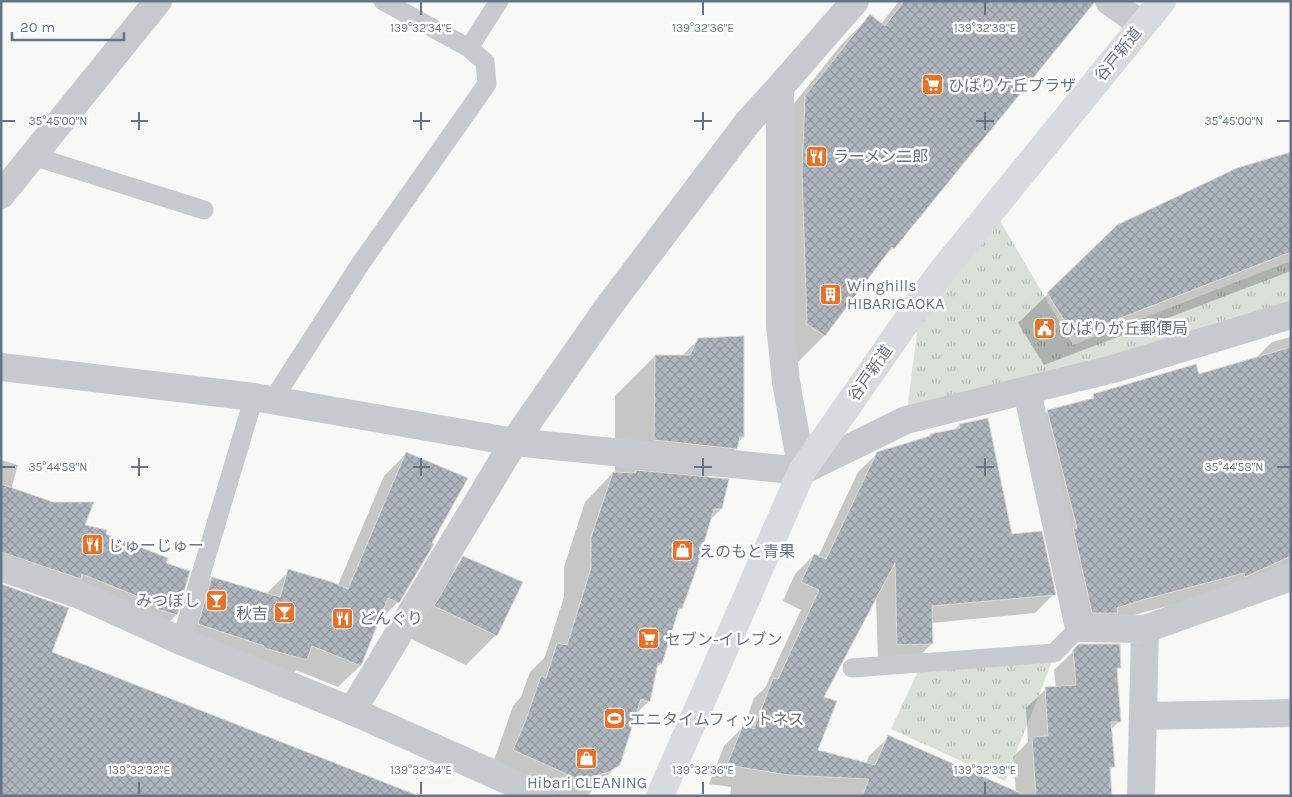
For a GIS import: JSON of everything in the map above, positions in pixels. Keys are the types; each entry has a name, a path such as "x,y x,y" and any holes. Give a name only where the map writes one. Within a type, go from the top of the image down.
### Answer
{"main road":[{"name":"谷戸新道","path":"660,796 802,471 938,275 1162,1"}],"street":[{"path":"1,195 158,1"},
{"path":"352,711 514,442 606,310 748,122 855,1"},
{"path":"1109,1 1142,24"},
{"path":"780,87 780,324 786,382 802,471"},
{"path":"1,367 263,399 514,442 802,471 906,420 1113,369 1291,315"},
{"path":"1027,390 1079,628 1145,629 1291,577"},
{"path":"1,566 80,595 181,641 352,711 543,796"},
{"path":"1141,796 1145,629"},
{"path":"1143,716 1291,713"}],"lane":[{"path":"181,641 263,399 487,84 485,62 469,48 383,1"},
{"path":"469,48 499,1"},
{"path":"33,156 204,210"},
{"path":"852,668 1054,653 1079,628"}],"green space":[{"path":"993,209 1073,345 1291,261 1291,315 906,420 921,300"},
{"path":"1053,659 1005,781 891,729 920,667"}],"building":[{"path":"904,1 1094,1 1094,3 894,249 892,247 825,336 807,324 802,174 805,96 870,14 885,26"},
{"path":"1291,152 1291,252 1074,336 1047,293 1117,225 1237,168"},
{"path":"744,336 744,437 740,437 737,449 654,440 655,355 690,355 698,338"},
{"path":"1291,347 1291,556 1245,577 1244,573 1142,600 1117,608 1118,613 1092,613 1073,528 1077,528 1047,410 1094,398 1093,394 1196,364 1199,374"},
{"path":"988,418 1012,534 1042,531 1056,595 932,606 933,644 897,645 895,563 824,697 837,701 818,750 875,765 888,735 1027,796 862,796 869,779 788,775 727,765 743,725 754,729 773,678 778,679 819,590 801,582 814,554 826,559 877,452 930,436 930,434 960,428 959,424"},
{"path":"406,452 468,478 432,543 434,544 399,603 388,598 361,666 312,646 307,660 264,648 264,646 198,624 212,577 280,597 288,569 332,582 348,589"},
{"path":"636,470 729,479 722,509 714,509 696,570 682,609 679,608 662,664 658,663 650,702 641,699 620,765 609,772 580,780 513,750 541,676 546,678 557,643 567,645 591,568 591,537 613,472 635,473"},
{"path":"1,484 53,502 94,502 85,525 107,530 106,534 168,558 166,563 190,571 177,615 157,609 159,605 82,574 81,579 1,552"},
{"path":"463,556 523,582 497,636 434,606"},
{"path":"1,584 69,608 52,652 414,794 413,796 1,796"},
{"path":"1079,644 1120,644 1121,668 1117,668 1121,722 1111,722 1115,767 1110,767 1112,796 1036,796 1032,737 1048,736 1045,687 1076,685 1073,650"}],"place":[{"name":"ひばりケ丘プラザ","path":"932,85"},
{"name":"ラーメン二郎","path":"817,156"},
{"name":"Winghills HIBARIGAOKA","path":"831,294"},
{"name":"ひばりが丘郵便局","path":"1044,328"},
{"name":"じゅーじゅー","path":"92,545"},
{"name":"えのもと青果","path":"683,551"},
{"name":"みつぼし","path":"216,600"},
{"name":"秋吉","path":"284,613"},
{"name":"どんぐり","path":"343,618"},
{"name":"セブン-イレブン","path":"649,639"},
{"name":"エニタイムフィットネス","path":"614,719"},
{"name":"Hibari CLEANING","path":"587,758"}]}
